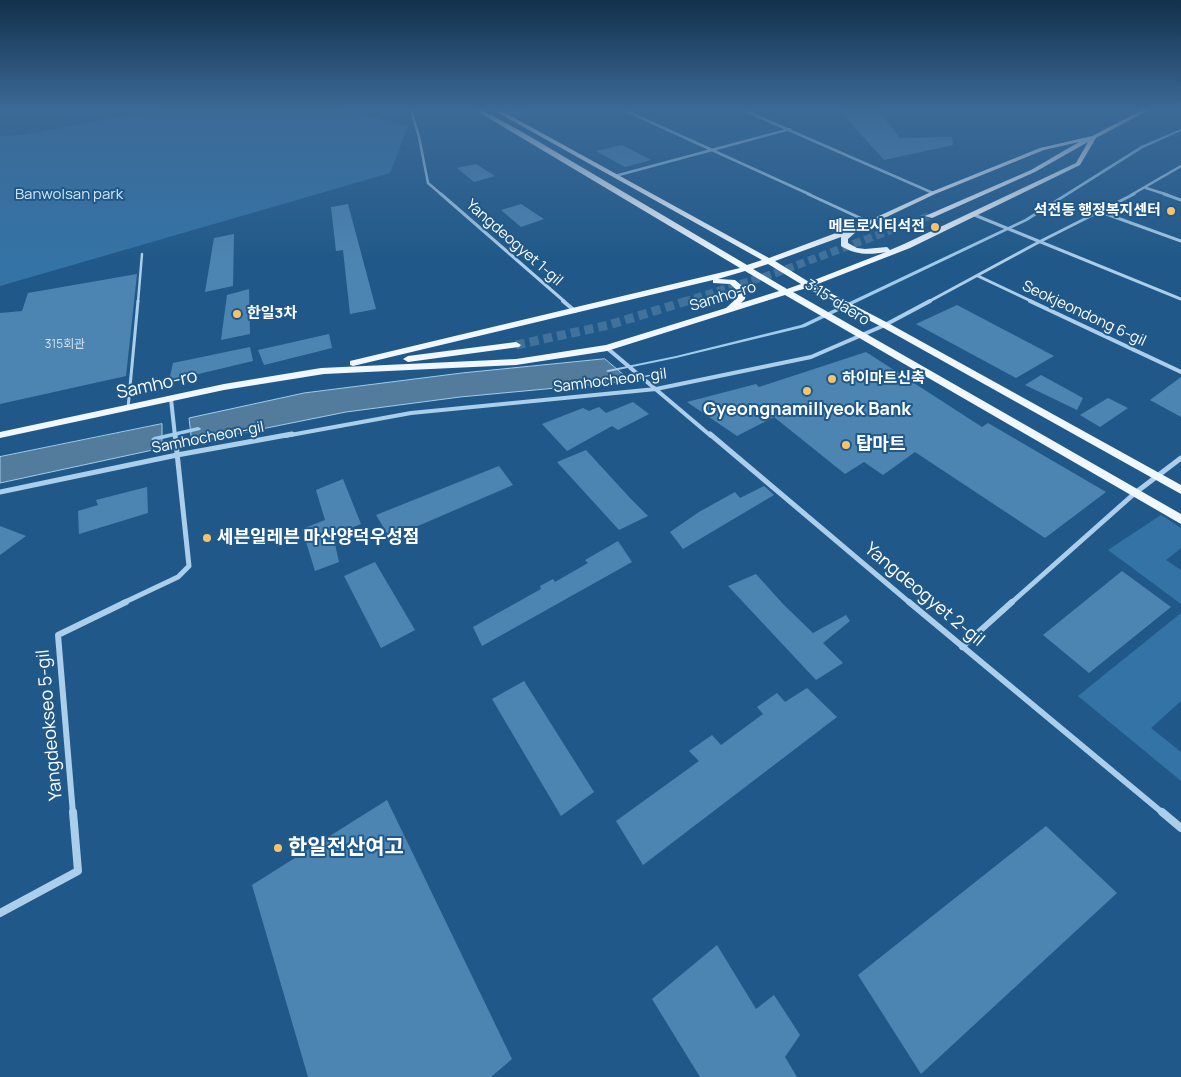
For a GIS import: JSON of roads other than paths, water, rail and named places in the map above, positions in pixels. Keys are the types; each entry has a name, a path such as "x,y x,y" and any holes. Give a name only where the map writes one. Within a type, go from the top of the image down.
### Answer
{"main road":[{"name":"3·15-daero","path":"566,160 788,291 857,334 1181,520"},
{"name":"3·15-daero","path":"587,160 769,261 813,288 882,323 1181,490"},
{"name":"Samho-ro","path":"321,371 748,268 871,223 933,193 1014,160"},
{"name":"Samho-ro","path":"929,216 1033,171 1052,160"},
{"name":"Samho-ro","path":"321,371 516,362 607,348 788,291 813,288 907,246 1078,164 1080,160"},
{"path":"855,229 844,238 844,244 850,249 864,251 907,246"},
{"path":"688,284 717,281 732,282 743,291 741,299 722,313"},
{"name":"Samho-ro","path":"0,435 224,387 321,371 516,345"}],"street":[{"name":"Yangdeogyet 1-gil","path":"424,160 428,183 575,311"},
{"path":"615,176 676,160"},
{"path":"732,160 871,223"},
{"path":"861,160 933,193"},
{"name":"Samhocheon-gil","path":"0,492 176,452 410,413 656,389 811,357 978,276 1098,211 1146,188 1181,166"},
{"path":"1146,188 1181,200"},
{"path":"1098,211 1181,241"},
{"path":"972,214 1181,300"},
{"name":"Seokjeondong 6-gil","path":"978,276 1181,372"},
{"name":"Yangdeogyet 2-gil","path":"607,348 962,648 1181,828"},
{"path":"171,399 176,452"},
{"name":"Yangdeokseo 5-gil","path":"0,913 78,871 58,635 178,577 189,566 176,452"},
{"path":"962,648 1135,493 1181,458"}],"lane":[{"path":"128,408 142,254"}],"waterway":[{"path":"608,371 676,357 803,326 1026,220 1121,160"},
{"path":"154,439 198,429"}],"tunnel":[{"path":"683,302 773,274 929,216"},
{"path":"516,345 609,325 687,301"}],"place":[{"name":"석전동 행정복지센터","path":"1171,211"},
{"name":"메트로시티석전","path":"935,227"},
{"name":"한일3차","path":"237,314"},
{"name":"하이마트신축","path":"832,379"},
{"name":"Gyeongnamillyeok Bank","path":"807,391"},
{"name":"탑마트","path":"846,445"},
{"name":"세븐일레븐 마산양덕우성점","path":"207,538"},
{"name":"한일전산여고","path":"278,848"}],"park label":[{"name":"Banwolsan park","path":"69,195"}]}
